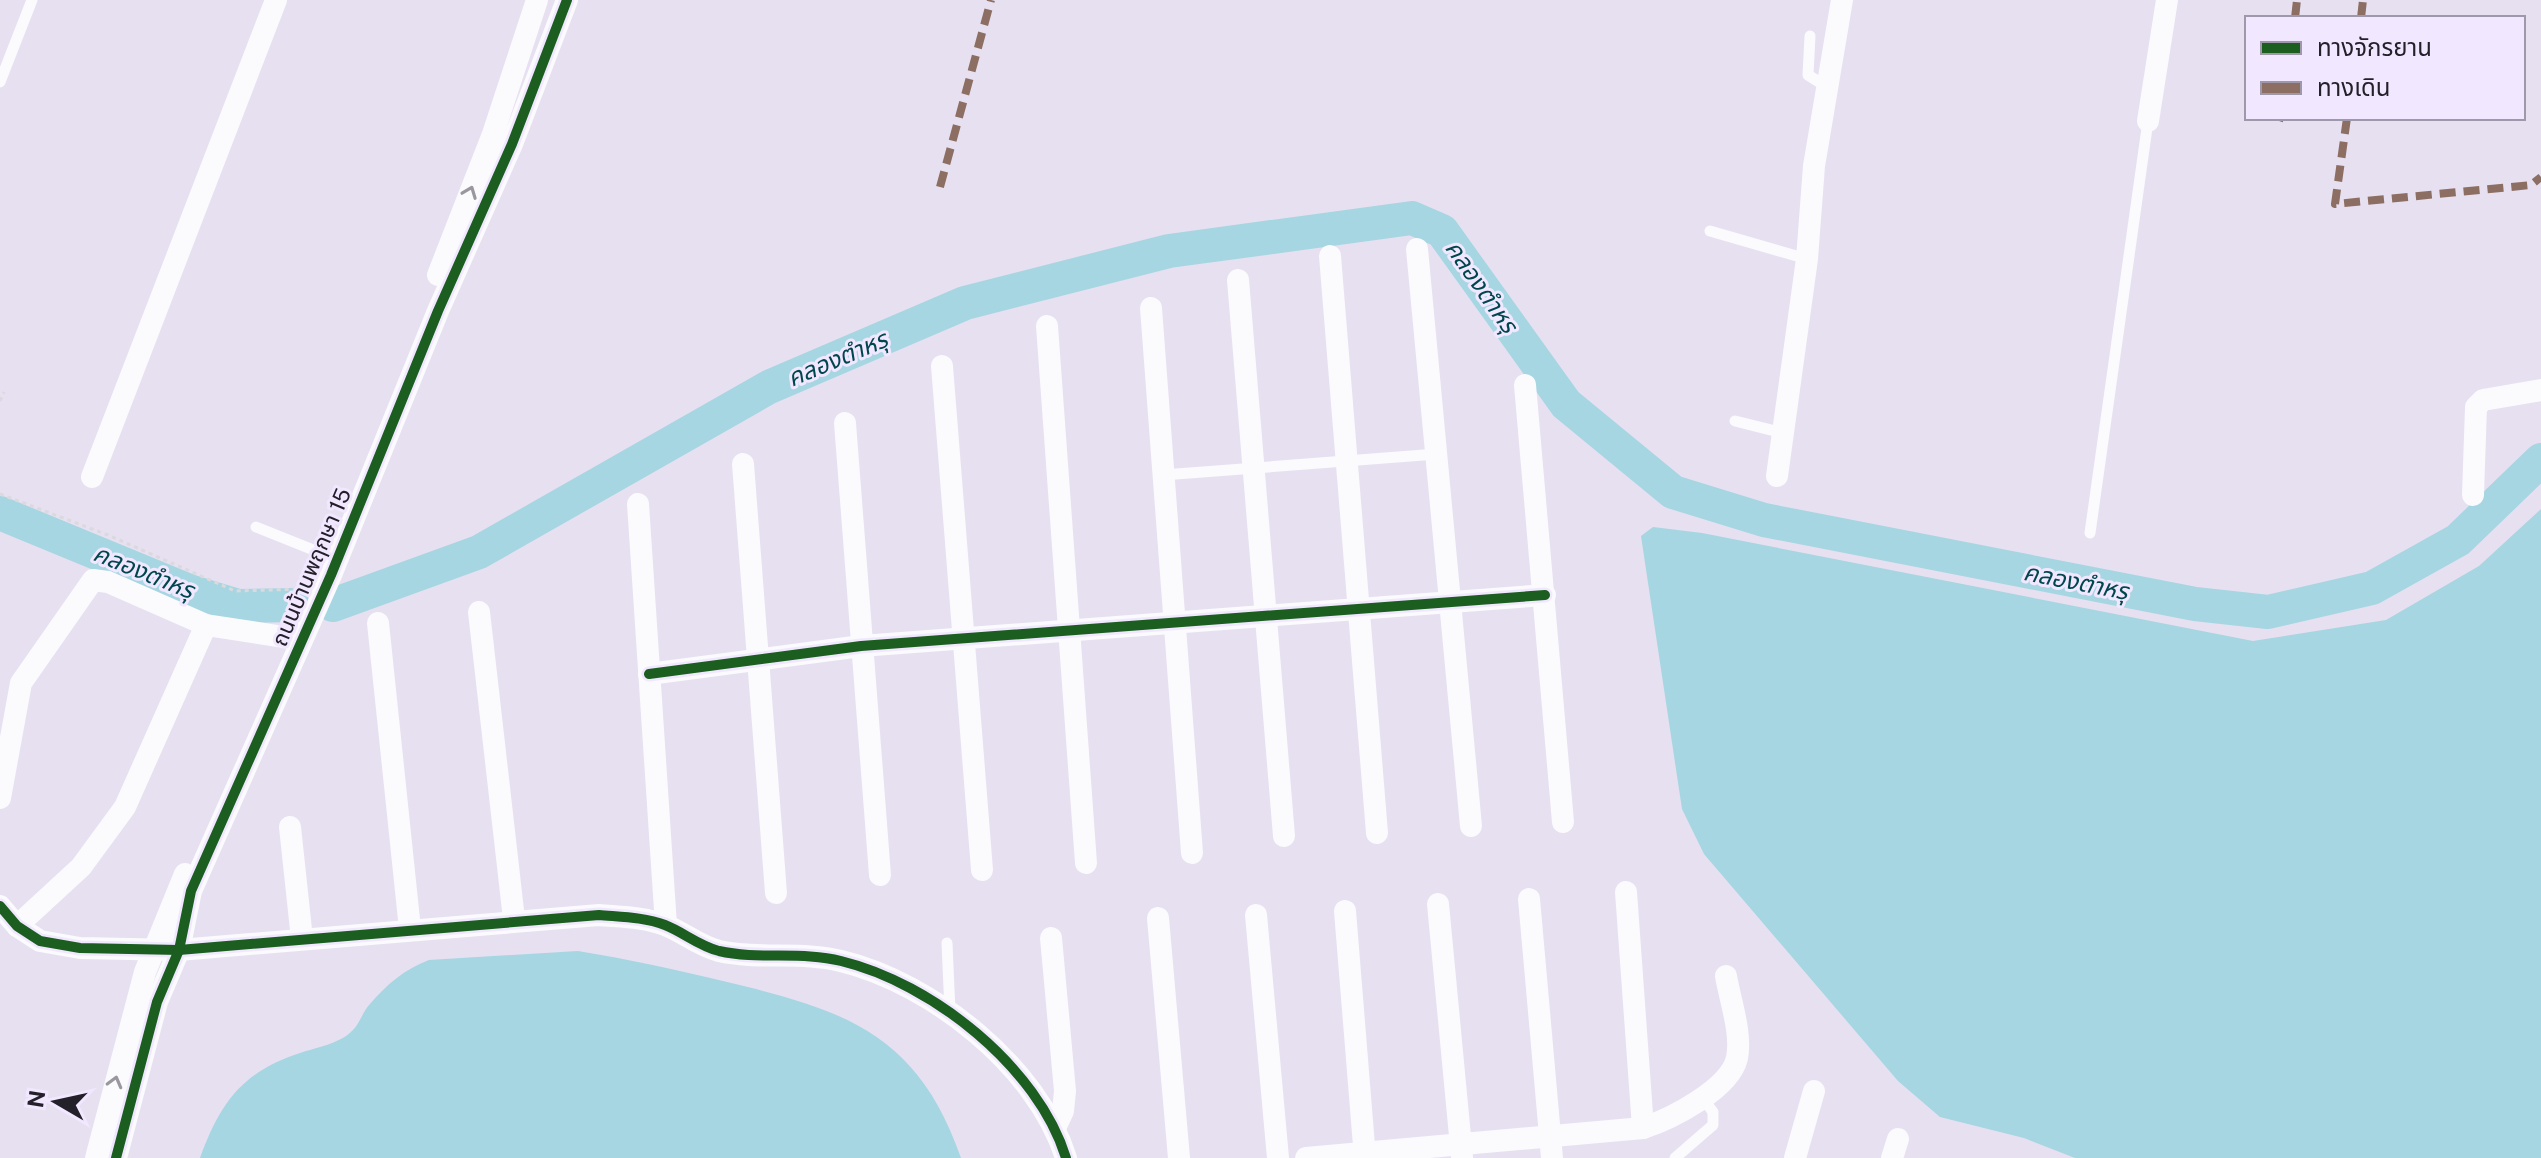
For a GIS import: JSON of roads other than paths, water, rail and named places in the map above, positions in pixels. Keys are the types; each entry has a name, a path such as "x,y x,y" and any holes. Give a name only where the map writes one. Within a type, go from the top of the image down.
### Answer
{"street":[{"path":"92,477 276,0"},
{"name":"ถนนบ้านพฤกษา 15","path":"116,1158 157,1002 179,950 191,891 331,575 438,311 502,139 537,0"},
{"name":"ถนนบ้านพฤกษา 15","path":"96,1158 153,947 326,555 502,139 567,0"},
{"path":"1777,476 1807,259 1814,166 1842,0"},
{"path":"2148,121 2167,0"},
{"path":"1417,249 1471,826"},
{"path":"1330,256 1377,833"},
{"path":"1238,280 1284,836"},
{"path":"1151,308 1192,853"},
{"path":"1047,326 1086,863"},
{"path":"942,366 982,870"},
{"path":"1525,385 1563,822"},
{"path":"2473,495 2476,407 2483,400 2541,390"},
{"path":"845,423 880,875"},
{"path":"743,464 776,893"},
{"path":"638,504 666,925"},
{"path":"0,798 21,683 93,580 108,582 206,625 290,638"},
{"path":"649,674 861,646 1545,595"},
{"path":"479,612 514,919"},
{"path":"378,623 410,929"},
{"path":"17,926 81,867 125,807 206,625"},
{"path":"290,827 302,939"},
{"path":"1626,892 1643,1128"},
{"path":"1529,899 1552,1158"},
{"path":"1438,904 1461,1151"},
{"path":"0,906 17,926 40,941 80,948 153,947 179,950 514,919 599,915 639,918 666,925 686,938 719,951 839,960 886,975 950,1011 979,1033 1026,1087 1055,1128 1066,1158"},
{"path":"1345,911 1364,1156"},
{"path":"1256,915 1278,1158"},
{"path":"1158,918 1179,1158"},
{"path":"1051,938 1065,1091 1063,1111 1055,1128"},
{"path":"1306,1158 1461,1151 1550,1135 1643,1128 1687,1110 1737,1061 1738,1047 1726,976"},
{"path":"1795,1158 1814,1091"}],"lane":[{"path":"0,82 32,0"},
{"path":"1810,36 1808,75 1827,87"},
{"path":"2090,533 2148,121"},
{"path":"1710,231 1807,259"},
{"path":"1735,421 1783,433"},
{"path":"1163,475 1438,454"},
{"path":"256,527 326,555"},
{"path":"947,943 950,1011"},
{"path":"1675,1158 1713,1125 1713,1112 1702,1097"}],"water":[{"path":"2541,509 2541,1158 2075,1158 2024,1138 1940,1117 1898,1081 1704,854 1682,809 1641,536 1653,527 1702,533 2253,641 2386,620 2479,566"},
{"path":"578,951 769,993 842,1017 872,1034 899,1055 923,1082 943,1116 961,1158 200,1158 226,1104 250,1079 282,1060 330,1044 348,1034 376,997 412,968 429,960"}],"waterway":[{"name":"คลองตำหรุ","path":"333,605 479,552 769,387 965,303 1169,251 1412,218 1442,231 1566,404 1673,492 1764,520 2195,604 2268,612 2372,588 2458,540 2541,460"},
{"name":"คลองตำหรุ","path":"0,513 189,591 238,606 293,605"}]}
